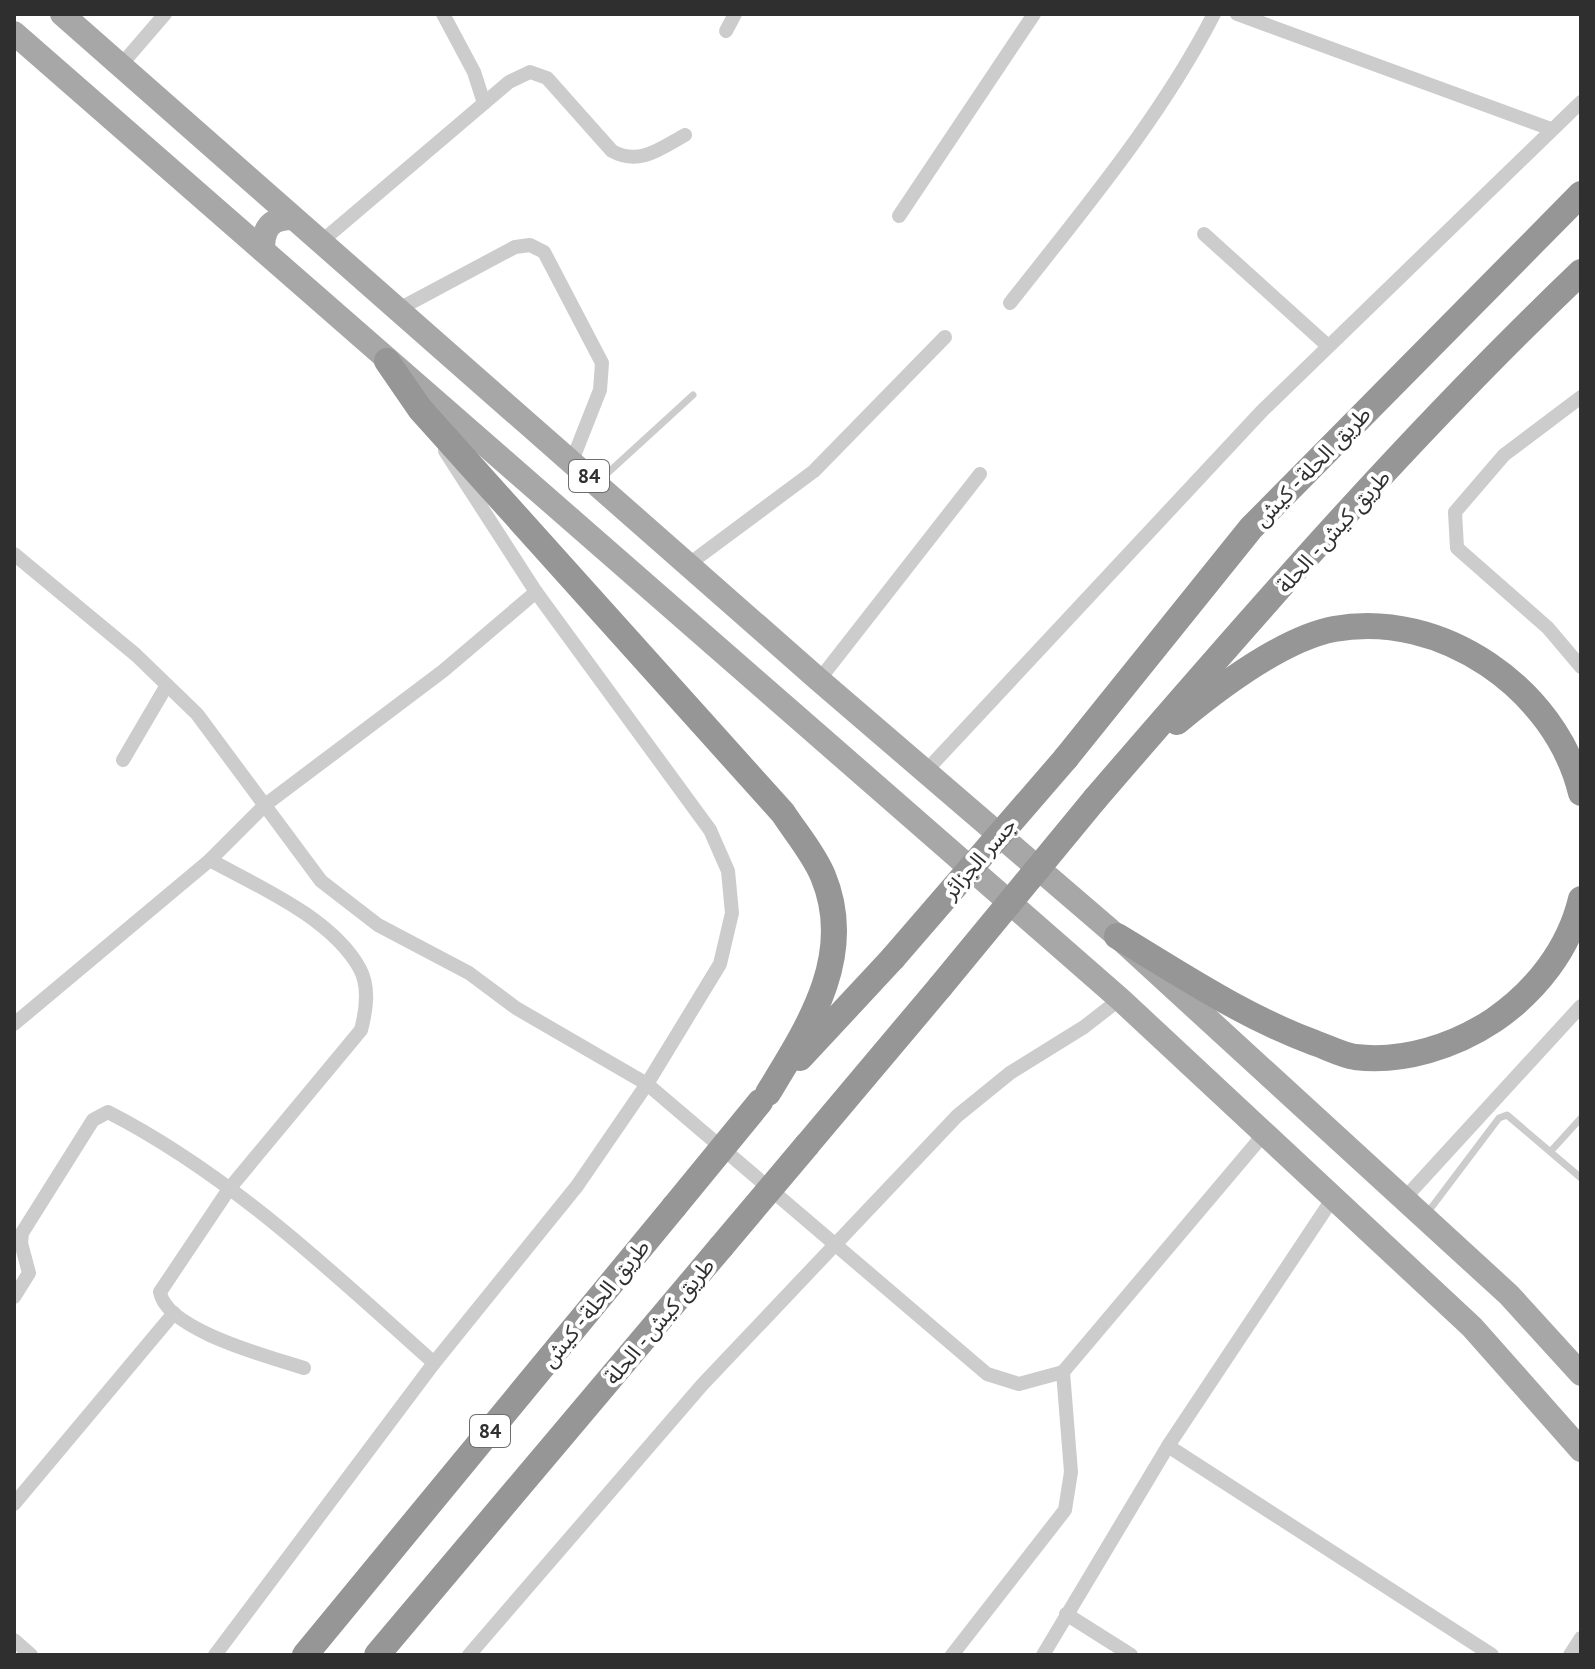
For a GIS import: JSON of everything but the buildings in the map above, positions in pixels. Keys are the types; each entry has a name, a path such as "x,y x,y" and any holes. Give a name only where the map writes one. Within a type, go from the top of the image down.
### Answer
{"highway":[{"name":"طريق الحلة - كيش","path":"1066,758 1251,528 1581,194"},
{"name":"طريق كيش - الحلة","path":"377,1655 1122,767 1475,374 1581,272"},
{"path":"387,361 420,409 773,802 822,873 836,915 833,965 801,1039 764,1098"},
{"path":"1122,767 1211,694 1268,657 1332,629 1377,626 1440,641 1477,657 1520,689 1554,728 1576,772 1581,793"},
{"name":"جسر الجزائر","path":"893,958 1066,758"},
{"path":"1117,936 1265,1025 1355,1057 1419,1053 1467,1037 1513,1007 1552,966 1576,919 1581,899"},
{"name":"طريق الحلة - كيش","path":"305,1655 764,1098 893,958"}],"main road":[{"name":"84","path":"62,14 819,680 1117,936"},
{"path":"14,33 1120,999 1472,1327 1581,1450"},
{"path":"223,215 235,214 248,206 252,197 251,182"},
{"path":"263,250 263,234 267,226 281,218 293,218"},
{"path":"1117,936 1509,1295 1581,1374"}],"street":[{"path":"121,65 165,14"},
{"path":"443,14 474,72 484,103"},
{"path":"726,31 735,14"},
{"path":"899,216 1034,14"},
{"path":"1010,303 1116,168 1189,63 1214,14"},
{"path":"1237,14 1551,129"},
{"path":"322,241 509,82 530,72 547,78 612,151 625,158 644,157 685,135"},
{"path":"925,772 1262,411 1581,102"},
{"path":"1204,234 1328,346"},
{"path":"399,309 515,247 530,245 544,252 602,363 600,390 572,461"},
{"path":"689,564 814,471 945,337"},
{"path":"1581,397 1504,455 1455,512 1457,548 1548,628 1581,667"},
{"path":"215,1655 434,1363 577,1186 647,1084 720,964 732,913 728,871 710,830 681,786 536,592 420,409"},
{"path":"819,680 980,474"},
{"path":"14,554 197,714 321,881 378,925 469,973 516,1008 647,1084 987,1374 1019,1384 1063,1372 1264,1134"},
{"path":"15,1022 210,860 265,805 443,671 536,592"},
{"path":"123,760 167,685"},
{"path":"210,860 296,907 326,931 361,970 368,1005 361,1030 229,1189 160,1292 161,1300 174,1313 219,1339 304,1368"},
{"path":"469,1655 672,1418 834,1243 974,1101 1010,1073 1097,1019 1120,999"},
{"path":"1404,1199 1581,1006"},
{"path":"14,1297 29,1273 22,1233 101,1113 108,1112 201,1167 291,1237 434,1363"},
{"path":"1043,1655 1168,1446 1333,1198"},
{"path":"14,1504 174,1313"},
{"path":"952,1655 1065,1510 1071,1472 1063,1372"},
{"path":"1168,1446 1492,1655"},
{"path":"1066,1614 1131,1655"},
{"path":"1570,1655 1581,1638"},
{"path":"14,1640 31,1655"}],"lane":[{"path":"597,483 693,395"},
{"path":"1424,1217 1499,1118 1511,1116 1581,1178"},
{"path":"1551,1151 1581,1118"}]}
